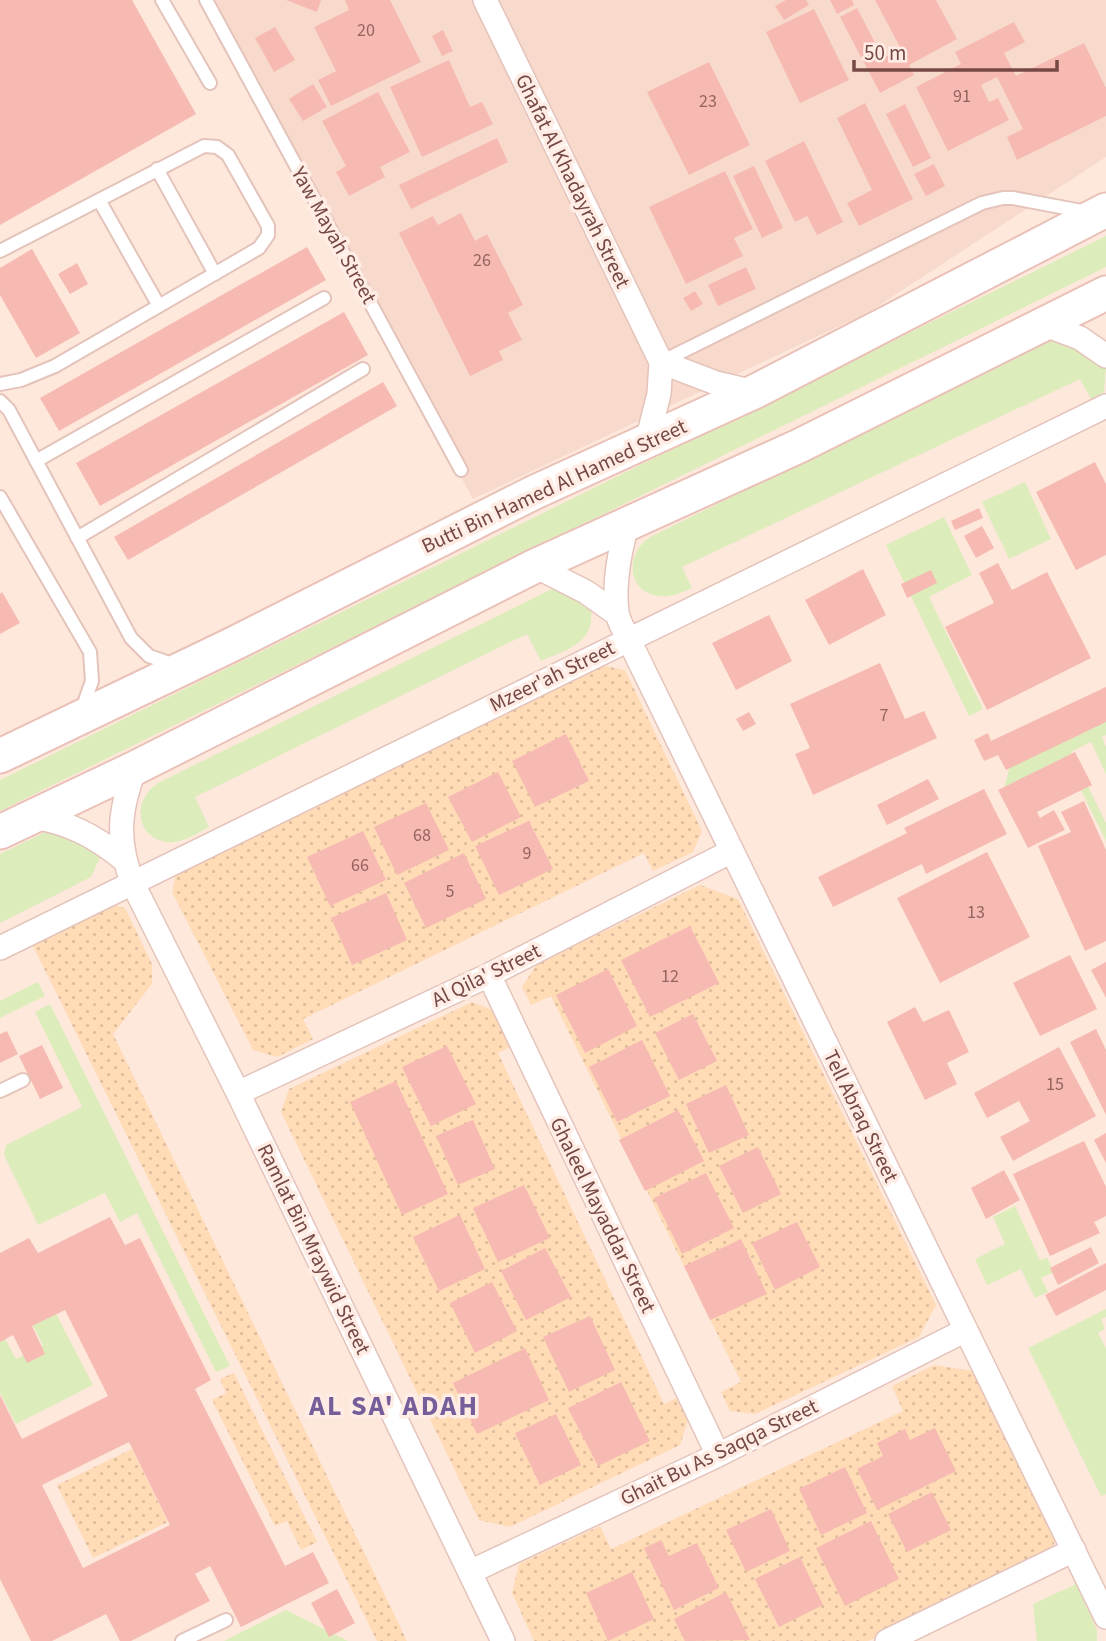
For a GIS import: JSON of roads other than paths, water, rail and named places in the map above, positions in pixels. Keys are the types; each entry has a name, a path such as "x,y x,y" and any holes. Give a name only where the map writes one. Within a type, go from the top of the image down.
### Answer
{"street":[{"name":"Ghafat Al Khadayrah Street","path":"485,0 660,362 659,394 647,441"},
{"name":"Butti Bin Hamed Al Hamed Street","path":"0,756 535,492 754,392 1102,212"},
{"path":"0,832 135,768 535,566 628,521 799,446 1106,293"},
{"path":"1045,325 1080,338 1106,356"},
{"path":"660,362 716,383 754,392"},
{"name":"Mzeer'ah Street","path":"0,948 1106,406"},
{"name":"Tell Abraq Street","path":"628,521 617,577 617,614 1105,1614"},
{"path":"535,566 586,592 617,614"},
{"name":"Ramlat Bin Mraywid Street","path":"135,768 123,812 123,859 133,884 238,1093 503,1641"},
{"path":"32,817 52,820 81,830 123,859"},
{"name":"Al Qila' Street","path":"238,1093 489,975 732,851"},
{"name":"Ghaleel Mayaddar Street","path":"489,975 718,1455"},
{"name":"Ghait Bu As Saqqa Street","path":"470,1572 718,1455 966,1330"},
{"path":"887,1641 1074,1550"}],"lane":[{"path":"162,0 210,83"},
{"name":"Yaw Mayah Street","path":"206,0 461,470"},
{"path":"0,251 197,148 211,145 228,155 265,218 268,235 259,248 55,366 21,380 0,384"},
{"path":"157,169 215,274"},
{"path":"660,362 982,203 1013,198 1102,212"},
{"path":"99,200 159,306"},
{"path":"36,461 324,299"},
{"path":"77,538 363,369"},
{"path":"0,401 9,410 131,638 149,656 185,667"},
{"path":"0,498 90,653 92,681 83,708 74,719"},
{"path":"0,1091 23,1080"},
{"path":"182,1641 226,1620"}],"district":[{"name":"AL SA' ADAH","path":"394,1406"}]}
